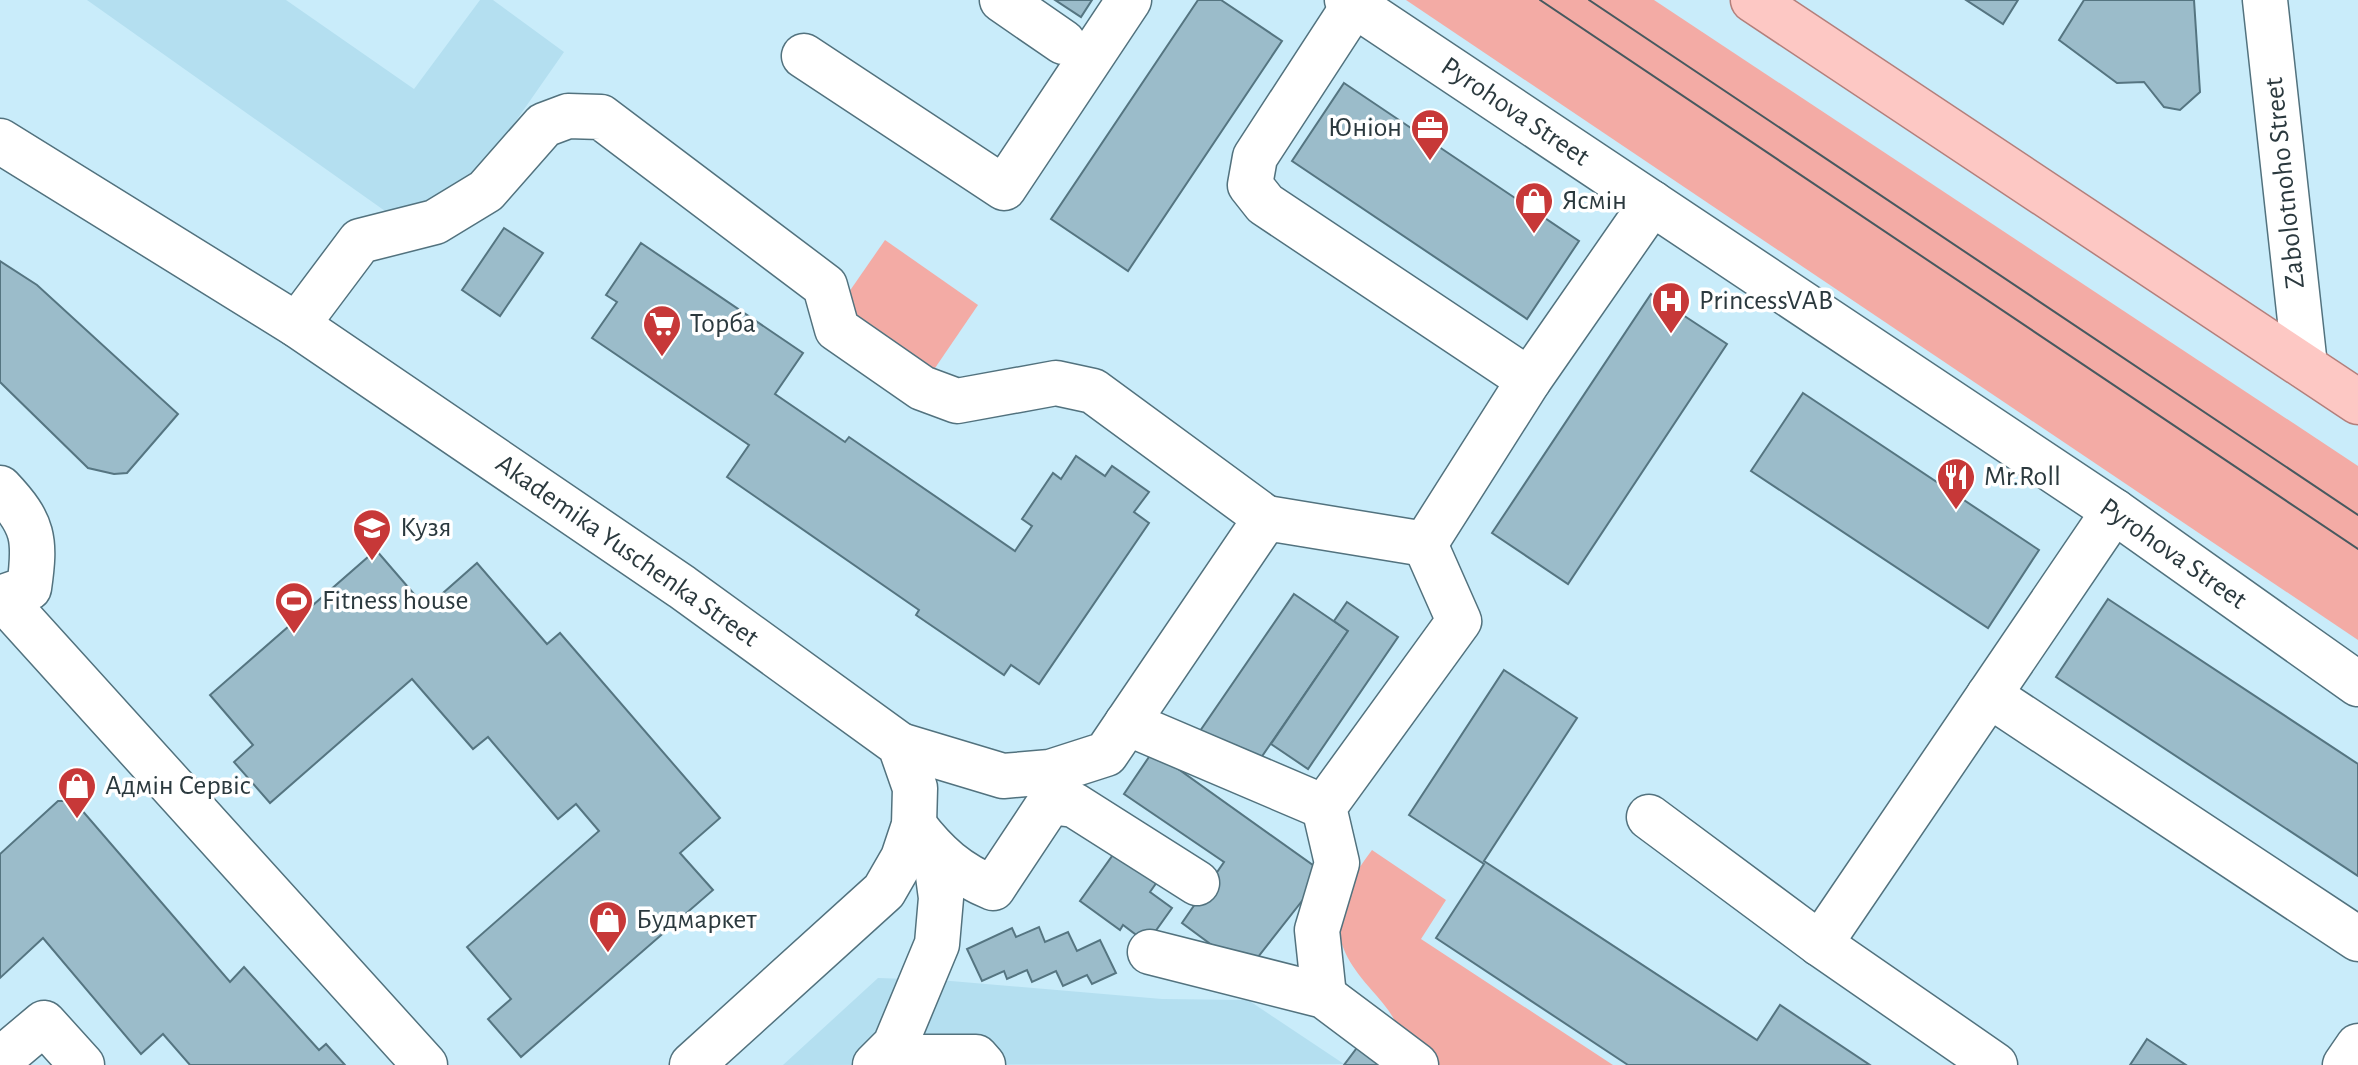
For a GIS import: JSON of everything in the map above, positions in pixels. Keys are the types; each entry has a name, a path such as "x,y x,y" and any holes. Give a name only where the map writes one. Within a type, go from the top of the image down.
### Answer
{"main road":[{"path":"1753,0 2358,402"}],"street":[{"path":"1002,0 1063,42"},
{"path":"804,56 1004,188 1129,0"},
{"name":"Zabolotnoho Street","path":"2265,0 2305,366"},
{"path":"1350,2 1255,157 1250,185 1265,204 1529,380"},
{"name":"Pyrohova Street","path":"1350,2 2114,511 2358,684"},
{"path":"297,325 360,241 435,222 486,191 544,125 568,116 601,117 825,286 837,329 922,388 957,401 1056,383 1093,391 1266,518 1425,544"},
{"name":"Akademika Yuschenka Street","path":"0,141 297,325 682,587 900,745 1003,776 1050,772 1106,754 1266,518"},
{"path":"1425,544 1529,380 1652,203"},
{"path":"0,488 25,514 34,552 29,588 1,598 425,1065"},
{"path":"1820,944 2114,511"},
{"path":"1324,996 1317,930 1337,863 1324,807 1459,621 1425,544"},
{"path":"1989,695 2358,939"},
{"path":"1127,723 1324,807"},
{"path":"900,745 915,788 924,839 941,898 937,944 892,1058 976,1057 983,1065"},
{"path":"924,839 969,878 993,888 1050,802 1074,805 1197,883"},
{"path":"1649,817 1820,944 1995,1065"},
{"path":"692,1065 884,891 903,858 924,839"},
{"path":"1150,952 1324,996 1416,1065"},
{"path":"0,1060 44,1023 82,1065"},
{"path":"2345,1065 2358,1046"}],"shaded area":[{"path":"87,0 286,0 414,89 480,0 493,0 564,52 467,191 402,223"},
{"path":"1406,0 1654,0 2358,466 2358,640"},
{"path":"885,240 978,305 933,371 840,305"},
{"path":"1372,850 1446,900 1421,939 1613,1065 1436,1065 1403,1045 1394,1020 1354,968 1339,935 1342,902"},
{"path":"878,978 939,980 1162,999 1248,1000 1344,1064 783,1065"}],"building":[{"path":"1055,0 1092,0 1081,17"},
{"path":"1198,0 1221,0 1282,41 1128,271 1051,219"},
{"path":"1966,0 2018,0 2003,24"},
{"path":"2084,0 2194,0 2200,92 2180,110 2164,107 2144,82 2117,83 2059,40"},
{"path":"1344,83 1579,241 1527,319 1292,161"},
{"path":"504,228 543,253 500,316 462,290"},
{"path":"641,243 803,353 775,394 845,442 849,437 1015,551 1032,526 1022,519 1053,473 1061,479 1076,456 1105,476 1112,466 1149,492 1134,512 1149,523 1039,684 1011,665 1004,675 916,615 919,610 727,477 749,445 592,338 617,302 606,295"},
{"path":"0,261 37,285 178,414 127,473 114,474 88,468 0,382"},
{"path":"1651,294 1727,344 1568,584 1492,533"},
{"path":"1803,393 2039,550 1988,628 1751,471"},
{"path":"376,550 426,608 477,563 547,644 560,633 720,818 680,853 713,890 521,1057 488,1019 511,999 467,947 599,831 576,804 558,819 488,737 473,749 412,679 270,803 234,762 253,745 210,695"},
{"path":"1294,594 1348,631 1254,768 1200,731"},
{"path":"2108,599 2358,764 2358,876 2056,677"},
{"path":"1347,602 1398,637 1308,769 1271,744 1348,631 1334,621"},
{"path":"1504,670 1577,718 1484,861 1757,1040 1780,1005 1870,1065 1628,1065 1436,938 1484,864 1409,815"},
{"path":"1153,751 1324,873 1247,971 1182,923 1224,862 1124,794"},
{"path":"58,801 74,801 230,982 244,967 319,1050 326,1044 345,1065 190,1065 163,1034 141,1054 43,938 0,978 0,854"},
{"path":"1115,852 1157,882 1150,892 1172,908 1147,943 1123,925 1120,930 1080,901"},
{"path":"1039,927 1045,942 1068,932 1077,951 1100,940 1116,973 1092,984 1087,975 1063,986 1056,971 1032,982 1027,970 1007,979 1004,971 982,981 967,949 1012,928 1016,937"},
{"path":"2147,1039 2186,1065 2130,1065"},
{"path":"1359,1045 1394,1065 1344,1065"}],"tram line":[{"path":"1540,0 2358,549"},
{"path":"1589,0 2358,515"}],"place":[{"name":"Юніон","path":"1430,162"},
{"name":"Ясмін","path":"1534,235"},
{"name":"PrincessVAB","path":"1671,335"},
{"name":"Торба","path":"662,358"},
{"name":"Mr.Roll","path":"1956,511"},
{"name":"Кузя","path":"372,562"},
{"name":"Fitness house","path":"294,635"},
{"name":"Адмін Сервіс","path":"77,820"},
{"name":"Будмаркет","path":"608,954"}]}
